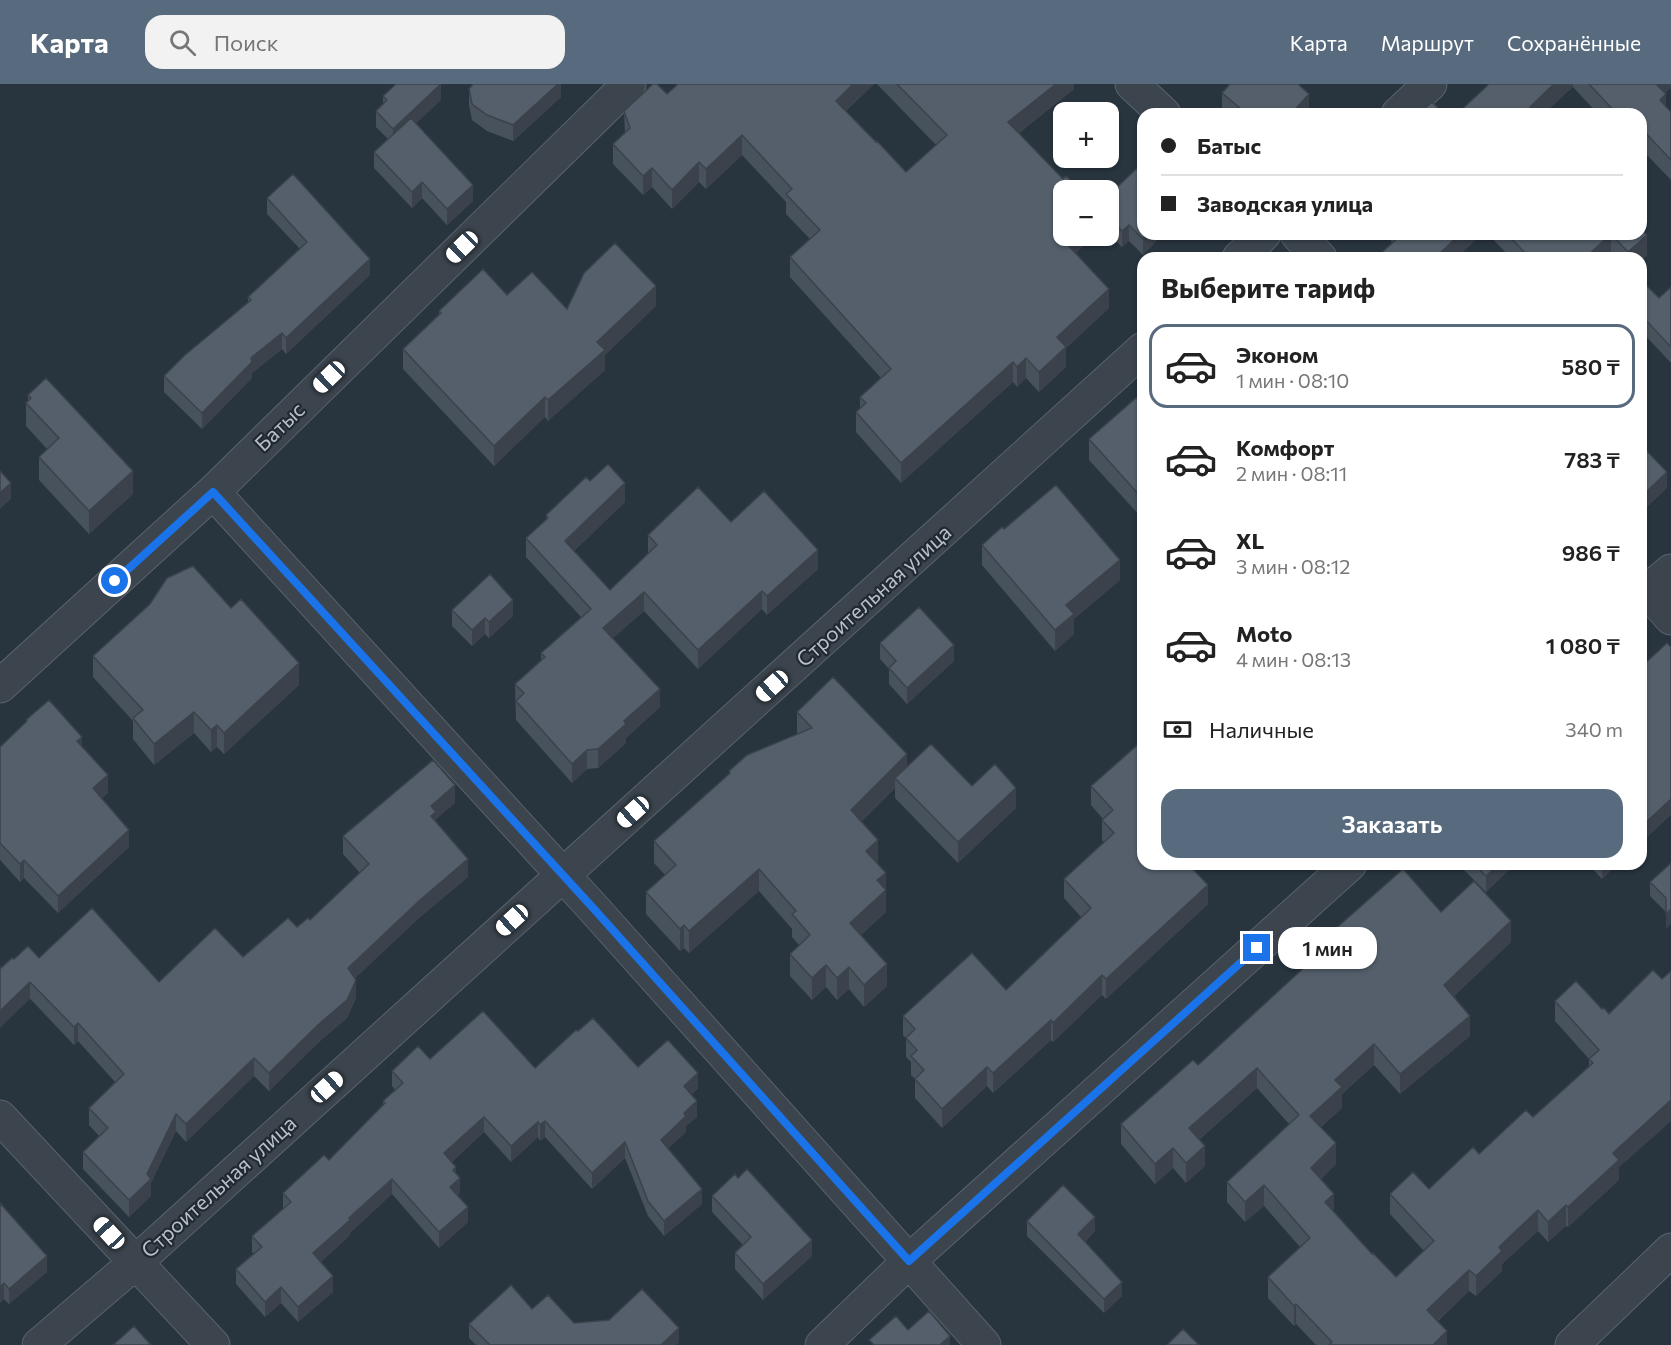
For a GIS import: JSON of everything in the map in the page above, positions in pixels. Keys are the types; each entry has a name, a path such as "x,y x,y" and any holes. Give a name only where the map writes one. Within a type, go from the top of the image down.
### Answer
{"street":[{"name":"Батыс","path":"0,686 213,492 629,84"},
{"path":"1132,84 1158,108"},
{"path":"1404,108 1430,84"},
{"path":"1245,252 1258,240"},
{"path":"1303,240 1314,252"},
{"name":"Строительная улица","path":"39,1345 136,1262 1137,354"},
{"path":"213,492 563,875 984,1345"},
{"path":"1650,585 1671,618"},
{"path":"822,1345 909,1261 1343,870"},
{"path":"0,1117 213,1345"},
{"path":"1572,1345 1671,1250"}],"building":[{"path":"396,84 441,84 393,129 376,111 387,100 383,96"},
{"path":"473,84 558,84 513,125 487,115 472,104 469,89"},
{"path":"653,84 657,84 667,94 678,84 853,84 836,101 906,172 947,135 897,84 1056,84 1008,122 1063,179 1066,176 1070,180 1053,180 1053,246 1069,246 1109,289 1057,337 1066,347 1039,372 1026,358 1017,367 1013,362 901,463 856,412 866,403 860,397 891,369 790,257 820,230 786,194 792,189 742,135 706,169 699,162 672,190 652,168 643,176 613,144 630,128 624,111"},
{"path":"1230,84 1298,84 1309,94 1296,108 1240,108 1222,93"},
{"path":"1489,84 1554,84 1531,108 1463,108"},
{"path":"1589,84 1656,84 1666,94 1660,100 1671,112 1671,160 1647,134 1647,108 1611,108"},
{"path":"1432,102 1438,108 1426,108"},
{"path":"411,118 473,185 447,209 422,182 412,192 374,152"},
{"path":"1137,168 1137,233 1129,225 1122,231 1119,228 1119,185"},
{"path":"293,174 370,259 286,338 282,333 251,358 252,362 202,413 164,376 185,355 251,300 248,297 307,242 267,198"},
{"path":"1396,240 1454,240 1441,252 1382,252"},
{"path":"1513,240 1604,240 1592,252 1524,252"},
{"path":"1617,240 1641,240 1628,252"},
{"path":"615,243 656,286 597,342 605,350 548,400 545,397 494,446 403,349 483,269 507,295 532,272 567,309 584,273"},
{"path":"1647,286 1659,298 1671,287 1671,347 1647,321"},
{"path":"46,378 133,471 89,511 39,457 59,438 26,403 31,398 28,395"},
{"path":"1137,397 1137,493 1089,439"},
{"path":"1647,451 1667,472 1647,491"},
{"path":"608,464 625,483 565,541 610,590 657,545 648,535 698,487 731,522 764,491 818,550 767,596 762,591 698,650 644,592 603,628 660,689 624,721 626,724 598,749 587,750 572,764 516,701 524,693 515,684 545,657 541,653 591,609 526,538 548,518 546,515 586,477 590,481"},
{"path":"0,471 11,483 0,493"},
{"path":"1056,485 1120,560 1066,605 1074,614 1055,630 982,545"},
{"path":"193,566 231,608 241,599 299,663 224,733 217,725 211,730 194,712 154,744 133,718 143,710 93,656 150,604 167,578"},
{"path":"490,574 513,600 489,622 485,618 472,630 452,610"},
{"path":"919,607 954,645 907,688 889,668 896,661 880,643"},
{"path":"1667,643 1671,647 1671,799 1647,821 1647,661"},
{"path":"833,677 907,754 851,810 878,840 866,851 886,873 877,880 886,890 850,923 887,964 864,985 849,967 837,978 826,965 812,978 790,954 810,935 792,914 796,911 759,869 689,931 684,925 680,929 646,892 676,865 654,841 747,755 812,728 797,712"},
{"path":"49,700 82,737 77,741 108,775 93,788 129,830 58,896 24,860 20,864 0,843 0,747"},
{"path":"931,744 972,786 995,764 1016,788 958,842 895,778"},
{"path":"1137,745 1137,870 1194,870 1208,885 1106,979 1102,975 1053,1023 1051,1020 993,1073 987,1067 942,1109 915,1079 924,1070 911,1056 917,1050 906,1038 915,1029 903,1016 972,953 1006,990 1091,908 1064,879 1114,833 1102,820 1113,810 1091,786"},
{"path":"433,760 455,785 431,806 436,812 431,816 468,859 419,901 348,968 356,980 347,1000 269,1073 254,1058 186,1124 176,1114 147,1174 151,1179 129,1200 83,1152 108,1128 89,1108 124,1074 78,1023 74,1027 30,982 0,1011 0,967 12,958 14,959 28,946 39,958 92,908 159,982 215,928 243,957 288,918 297,927 308,918 310,920 369,864 343,836"},
{"path":"1671,863 1671,909 1666,914 1666,898 1650,882"},
{"path":"1402,870 1441,912 1474,881 1511,921 1444,985 1470,1016 1400,1074 1374,1044 1335,1080 1342,1087 1310,1116 1336,1143 1311,1168 1334,1194 1325,1202 1396,1277 1434,1241 1390,1194 1413,1172 1429,1189 1473,1147 1479,1154 1526,1110 1533,1117 1593,1063 1589,1059 1599,1050 1555,1001 1576,981 1609,1014 1653,970 1662,979 1671,971 1671,1100 1613,1153 1619,1160 1568,1207 1566,1205 1548,1222 1538,1210 1499,1247 1502,1251 1476,1276 1469,1270 1427,1310 1447,1331 1433,1345 1329,1345 1332,1342 1296,1304 1294,1306 1268,1277 1310,1238 1264,1185 1245,1202 1227,1182 1299,1115 1257,1068 1189,1128 1205,1146 1186,1163 1173,1148 1155,1164 1121,1124 1193,1060 1198,1065 1321,952 1333,931"},
{"path":"1480,870 1492,870 1486,876"},
{"path":"483,1011 535,1068 576,1030 578,1031 593,1018 638,1067 668,1040 698,1073 684,1086 697,1101 684,1113 686,1116 661,1140 702,1189 664,1221 648,1201 625,1142 592,1173 545,1121 540,1125 538,1122 511,1146 484,1117 444,1153 456,1167 453,1170 460,1178 450,1187 468,1207 439,1232 392,1179 313,1253 333,1276 298,1307 281,1287 265,1302 236,1269 262,1247 252,1236 291,1202 283,1193 324,1155 329,1160 385,1103 383,1101 403,1083 392,1071 418,1046 430,1059"},
{"path":"747,1169 812,1240 763,1284 735,1253 751,1237 712,1196 735,1174 738,1178"},
{"path":"1063,1185 1095,1217 1078,1234 1122,1282 1104,1299 1027,1221"},
{"path":"0,1203 47,1256 9,1289 4,1283 0,1287"},
{"path":"511,1285 532,1309 548,1295 574,1323 609,1320 642,1289 679,1328 661,1345 490,1345 469,1324"},
{"path":"929,1311 950,1336 940,1345 874,1345 869,1340 896,1316 908,1330"},
{"path":"134,1326 151,1345 113,1345"},
{"path":"1183,1329 1199,1345 1167,1345"}],"route":[{"path":"115,581 213,492 594,909 909,1261 1257,948"}]}
